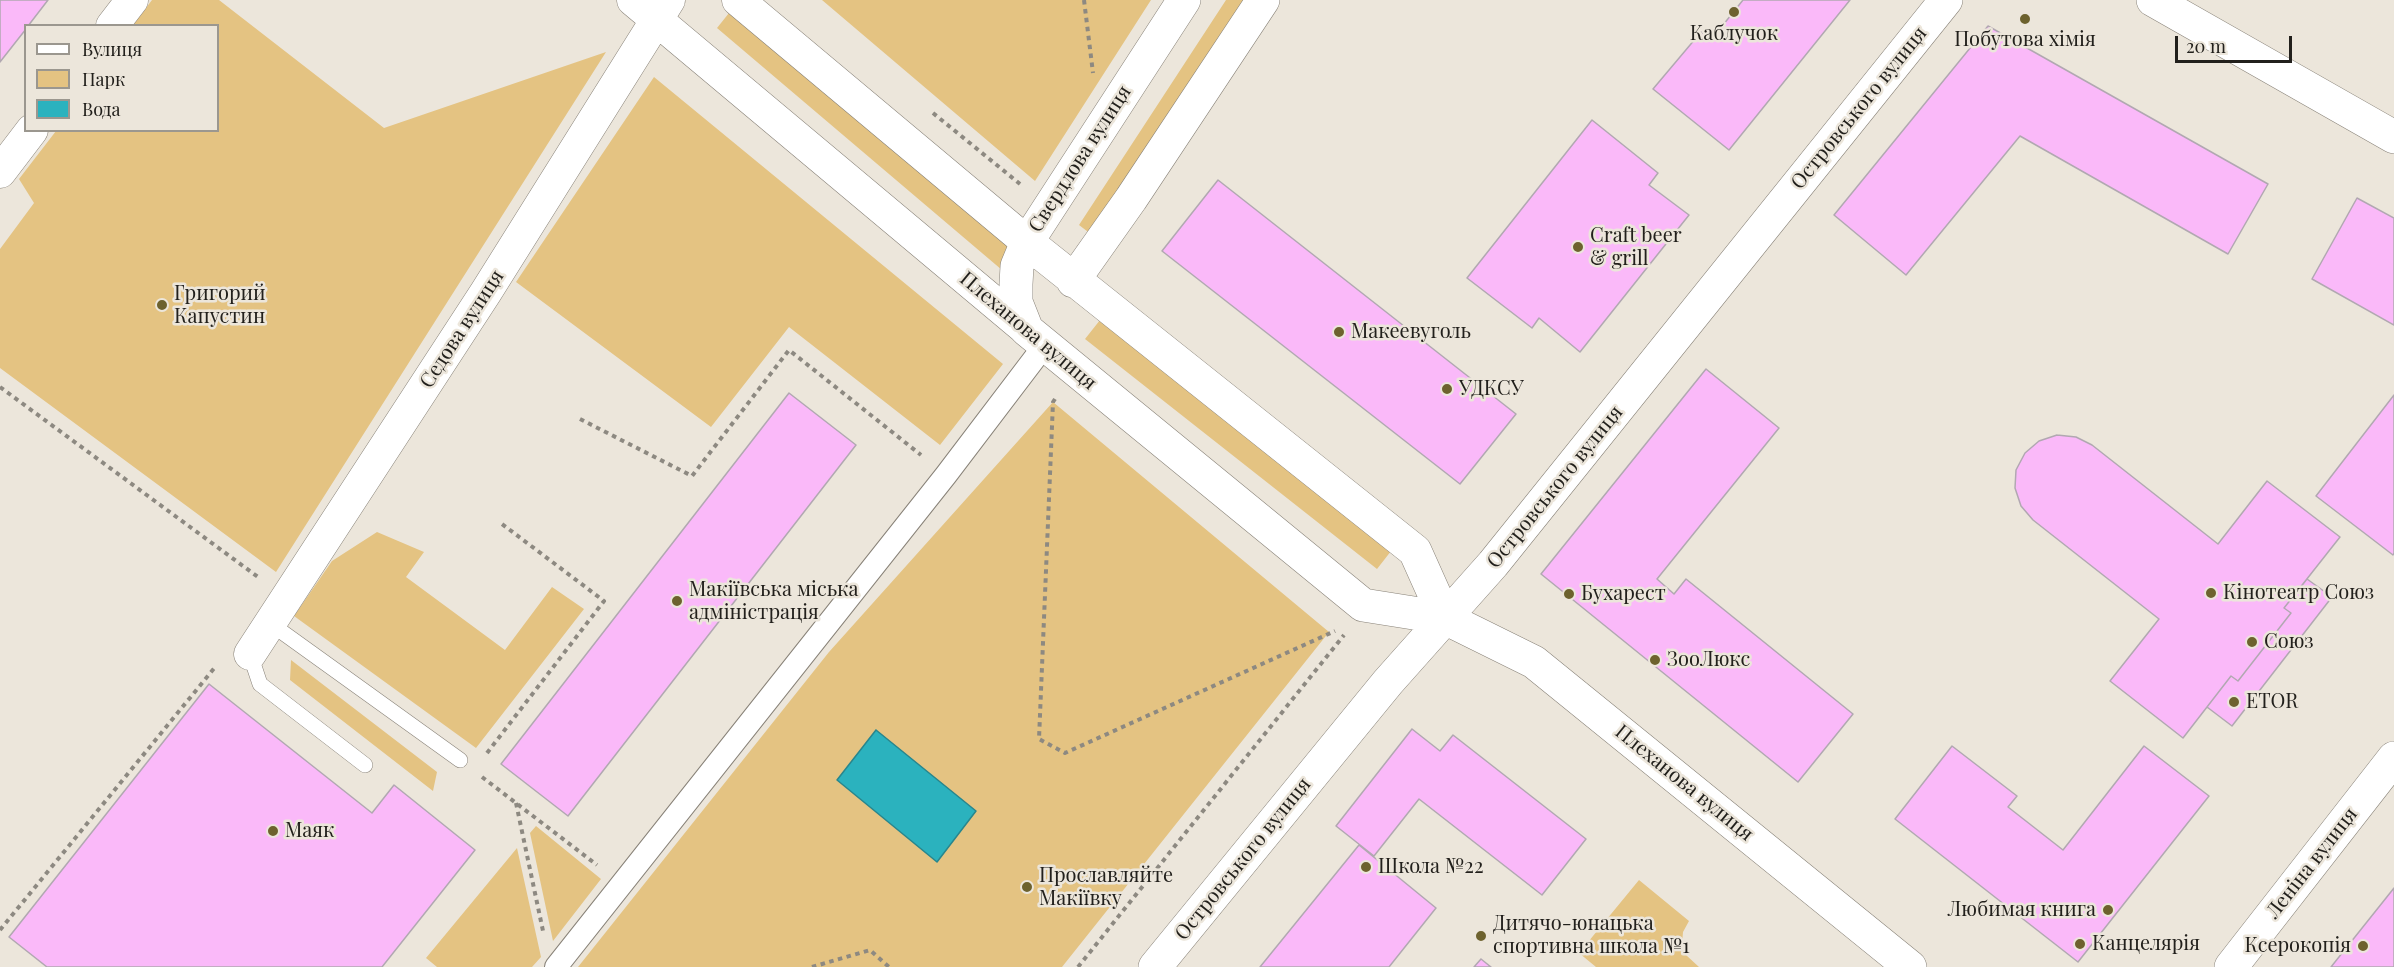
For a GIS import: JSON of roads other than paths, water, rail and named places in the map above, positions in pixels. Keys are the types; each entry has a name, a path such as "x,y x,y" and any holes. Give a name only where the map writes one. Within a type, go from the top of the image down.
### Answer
{"street":[{"path":"114,24 132,0"},
{"name":"Плеханова вулиця","path":"633,0 663,10 1035,338 1363,605 1445,618 1534,662 1910,967"},
{"path":"738,0 1073,281 1415,551 1445,618"},
{"name":"Свердлова вулиця","path":"1035,338 1016,302 1017,266 1027,242 1184,0"},
{"path":"1073,281 1131,199 1263,0"},
{"name":"Островського вулиця","path":"1155,967 1388,682 1493,564 1946,0"},
{"path":"2153,0 2394,137"},
{"name":"Седова вулиця","path":"250,654 486,292 663,10"},
{"path":"0,172 30,132"},
{"path":"556,967 946,475 1035,338"},
{"name":"Леніна вулиця","path":"2231,967 2394,758"}],"lane":[{"path":"271,624 460,760"},
{"path":"250,654 260,684 365,765"}],"water":[{"path":"876,730 976,811 937,862 837,780"}],"place":[{"name":"Каблучок","path":"1734,12"},
{"name":"Побутова хімія","path":"2025,19"},
{"name":"Craft beer & grill","path":"1578,247"},
{"name":"Григорий Капустин","path":"162,305"},
{"name":"Макеевуголь","path":"1339,332"},
{"name":"УДКСУ","path":"1447,389"},
{"name":"Кінотеатр Союз","path":"2211,593"},
{"name":"Бухарест","path":"1569,594"},
{"name":"Макіївська міська адміністрація","path":"677,601"},
{"name":"Союз","path":"2252,642"},
{"name":"ЗооЛюкс","path":"1655,660"},
{"name":"ETOR","path":"2234,702"},
{"name":"Маяк","path":"273,831"},
{"name":"Школа №22","path":"1366,867"},
{"name":"Прославляйте Макіївку","path":"1027,887"},
{"name":"Любимая книга","path":"2108,910"},
{"name":"Дитячо-юнацька спортивна школа №1","path":"1481,936"},
{"name":"Канцелярія","path":"2080,944"},
{"name":"Ксерокопія","path":"2363,946"}]}
